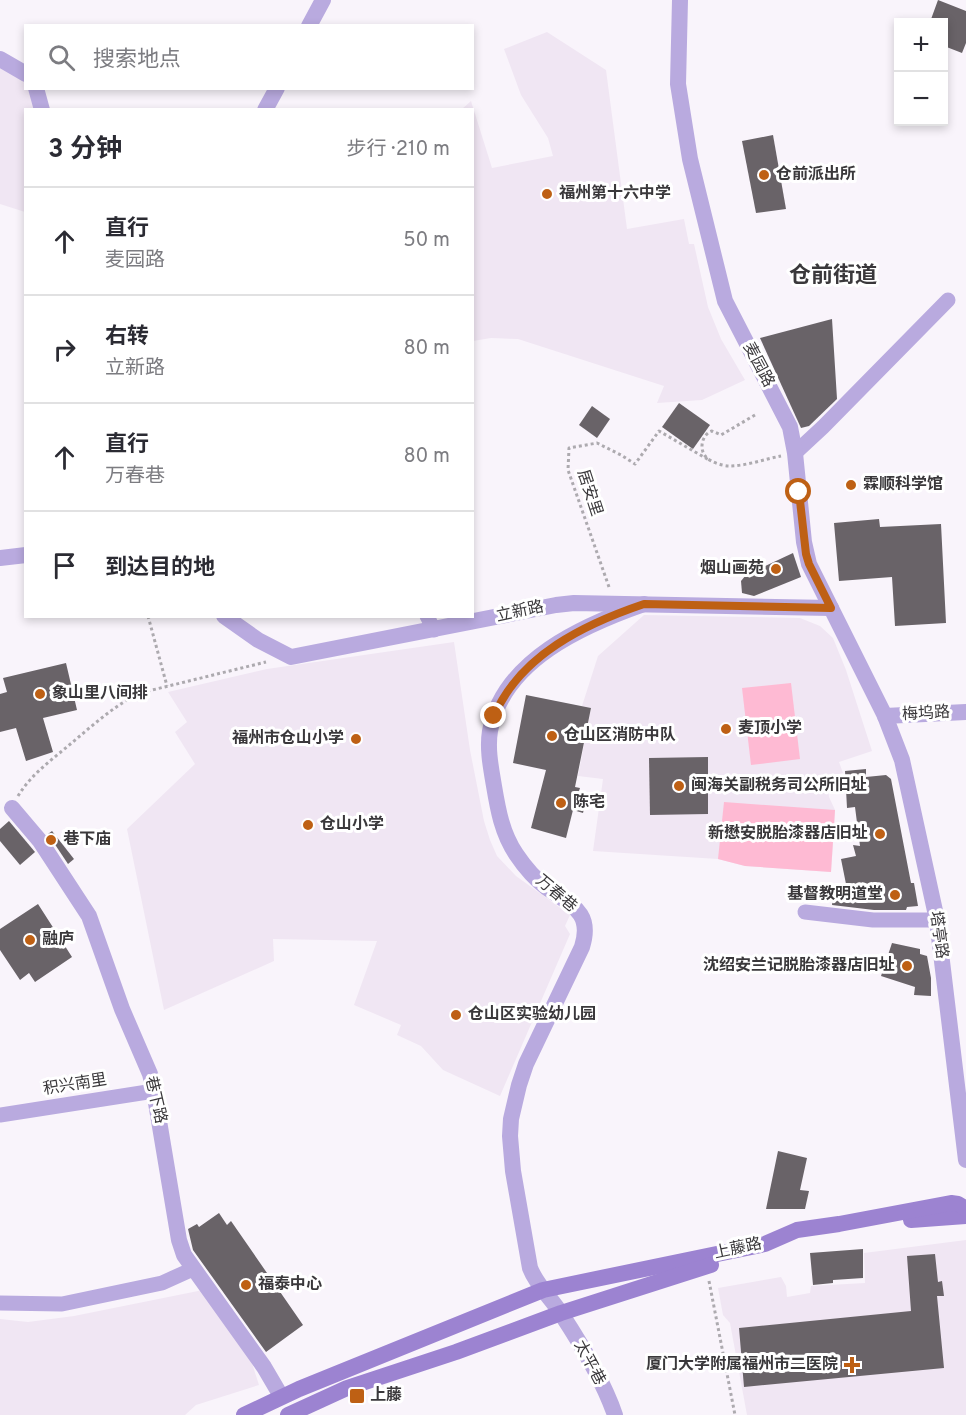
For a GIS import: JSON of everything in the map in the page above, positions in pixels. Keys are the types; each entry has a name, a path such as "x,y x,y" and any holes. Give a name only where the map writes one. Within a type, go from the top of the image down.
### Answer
{"main road":[{"name":"上藤路","path":"244,1415 281,1396 543,1290 765,1244 797,1230 951,1203 966,1209"},
{"path":"288,1415 347,1388 456,1352 561,1313 706,1266 738,1259 801,1239 912,1220 966,1216"}],"street":[{"path":"310,24 323,0"},
{"name":"麦园路","path":"680,0 678,64 680,103 690,159 725,301 789,427 795,453 809,564 885,716"},
{"path":"0,59 24,73"},
{"path":"37,90 41,108"},
{"path":"266,108 276,90"},
{"path":"795,453 948,300"},
{"path":"0,558 24,555"},
{"name":"立新路","path":"474,617 556,605 614,603 831,608"},
{"name":"万春巷","path":"543,1290 527,1260 513,1171 511,1119 521,1076 582,947 585,924 571,903 537,879 510,846 498,813 490,764 490,733 494,716 506,693 530,664 574,634 644,604"},
{"path":"227,618 291,657"},
{"name":"立新路","path":"291,657 430,623 465,618"},
{"name":"梅坞路","path":"885,716 966,712"},
{"name":"塔亭路","path":"885,716 902,760 937,920 966,1160"},
{"name":"巷下路","path":"12,808 40,841 85,908 104,954 122,1010 150,1074 183,1255 264,1367 281,1396"},
{"path":"805,912 873,920 937,920"},
{"name":"积兴南里","path":"0,1115 154,1091"},
{"path":"0,1303 62,1304 162,1282 193,1269"},
{"name":"太平巷","path":"543,1290 561,1313 582,1347 615,1415"}],"path":[{"path":"755,415 721,435 712,431 706,434 703,439 702,452 709,460 729,466 795,453"},
{"name":"居安里","path":"614,603 568,470 569,448 597,443 635,464 659,431 709,460"},
{"path":"149,618 167,686"},
{"path":"12,808 19,794 41,769 113,708 140,693 291,657"},
{"path":"706,1266 735,1415"}],"shaded area":[{"name":"福州第十六中学","path":"547,32 606,70 627,229 684,219 689,244 694,244 708,307 721,339 745,380 702,400 657,403 664,386 518,339 491,338 474,341 474,111 492,168 553,156 548,138 521,95 504,49"},
{"path":"0,67 24,81 24,90 29,90 36,108 24,108 24,212 0,204"},
{"name":"福州第十六中学","path":"471,101 473,108 463,108"},
{"name":"麦顶小学","path":"644,615 800,618 820,626 833,638 846,670 872,751 839,762 843,773 834,775 830,782 829,797 835,810 831,872 745,866 718,859 593,851 603,779 578,776 591,708 582,706 598,656"},
{"name":"仓山小学","path":"454,642 470,750 490,840 497,856 516,876 570,915 565,926 570,934 500,1096 443,1070 421,1046 397,1035 401,1025 354,1005 377,941 273,939 274,961 164,1010 127,829 195,764 175,732 187,722 168,692 267,669"},
{"path":"791,683 800,759 751,765 742,688"},
{"path":"724,802 835,810 831,872 745,866 718,859"},
{"name":"厦门大学附属福州市二医院","path":"966,1240 966,1415 747,1415 730,1323 723,1315 718,1288 781,1277 786,1286 787,1297 810,1293 811,1286 865,1283 864,1253"},
{"path":"203,1290 250,1357 259,1385 196,1405 185,1415 0,1415 0,1319 28,1322 74,1316"}],"building":[{"path":"938,0 966,11 966,43 962,53 948,48 948,18 931,18"},
{"name":"仓前派出所","path":"773,135 786,209 756,213 742,141"},
{"path":"832,319 837,399 809,426 801,428 760,338"},
{"path":"679,403 710,425 693,449 662,427"},
{"path":"592,406 610,419 597,438 579,425"},
{"path":"879,519 880,527 941,524 946,623 895,626 892,577 839,581 834,523"},
{"path":"793,553 801,577 754,596 742,593 741,581 746,575"},
{"name":"象山里八间排","path":"66,663 77,710 43,718 53,752 26,761 16,728 0,732 0,694 7,692 3,678"},
{"name":"仓山区消防中队","path":"526,695 591,708 575,787 580,788 578,794 587,796 583,813 573,810 566,838 531,828 546,770 513,763"},
{"name":"闽海关副税务司公所旧址","path":"708,757 708,814 650,815 649,758"},
{"path":"866,769 866,777 886,775 891,779 911,883 914,883 918,906 907,907 906,910 874,910 832,905 835,888 847,889 841,859 856,856 853,845 860,846 855,807 847,808 845,771"},
{"path":"9,821 35,852 20,865 0,841 0,829"},
{"path":"52,831 74,859 68,864 48,834"},
{"name":"融庐","path":"38,904 72,957 35,982 29,973 20,980 0,950 0,929"},
{"name":"沈绍安兰记脱胎漆器店旧址","path":"892,943 920,949 920,954 927,956 931,996 914,995 915,987 881,976"},
{"path":"778,1151 807,1158 800,1190 809,1191 805,1209 766,1209"},
{"name":"福泰中心","path":"219,1213 227,1225 231,1221 303,1325 266,1352 193,1250 188,1229 197,1224 199,1227"},
{"path":"863,1249 863,1278 833,1280 833,1283 813,1285 810,1253"},
{"path":"935,1254 938,1282 942,1281 944,1296 937,1296 944,1368 744,1387 739,1328 911,1311 907,1256"}],"place":[{"name":"仓前派出所","path":"764,175"},
{"name":"福州第十六中学","path":"547,194"},
{"name":"霖顺科学馆","path":"851,485"},
{"name":"烟山画苑","path":"776,569"},
{"name":"象山里八间排","path":"40,694"},
{"name":"麦顶小学","path":"726,729"},
{"name":"仓山区消防中队","path":"552,736"},
{"name":"福州市仓山小学","path":"356,739"},
{"name":"闽海关副税务司公所旧址","path":"679,786"},
{"name":"陈宅","path":"561,803"},
{"name":"仓山小学","path":"308,825"},
{"name":"新懋安脱胎漆器店旧址","path":"880,834"},
{"name":"巷下庙","path":"51,840"},
{"name":"基督教明道堂","path":"895,895"},
{"name":"融庐","path":"30,940"},
{"name":"沈绍安兰记脱胎漆器店旧址","path":"907,966"},
{"name":"仓山区实验幼儿园","path":"456,1015"},
{"name":"福泰中心","path":"246,1285"},
{"name":"厦门大学附属福州市二医院","path":"852,1365"},
{"name":"上藤","path":"357,1396"}],"district":[{"name":"仓前街道","path":"833,276"}],"route":[{"path":"494,716 510,686 530,664 574,634 644,604 831,608 806,554 799,492"}]}
